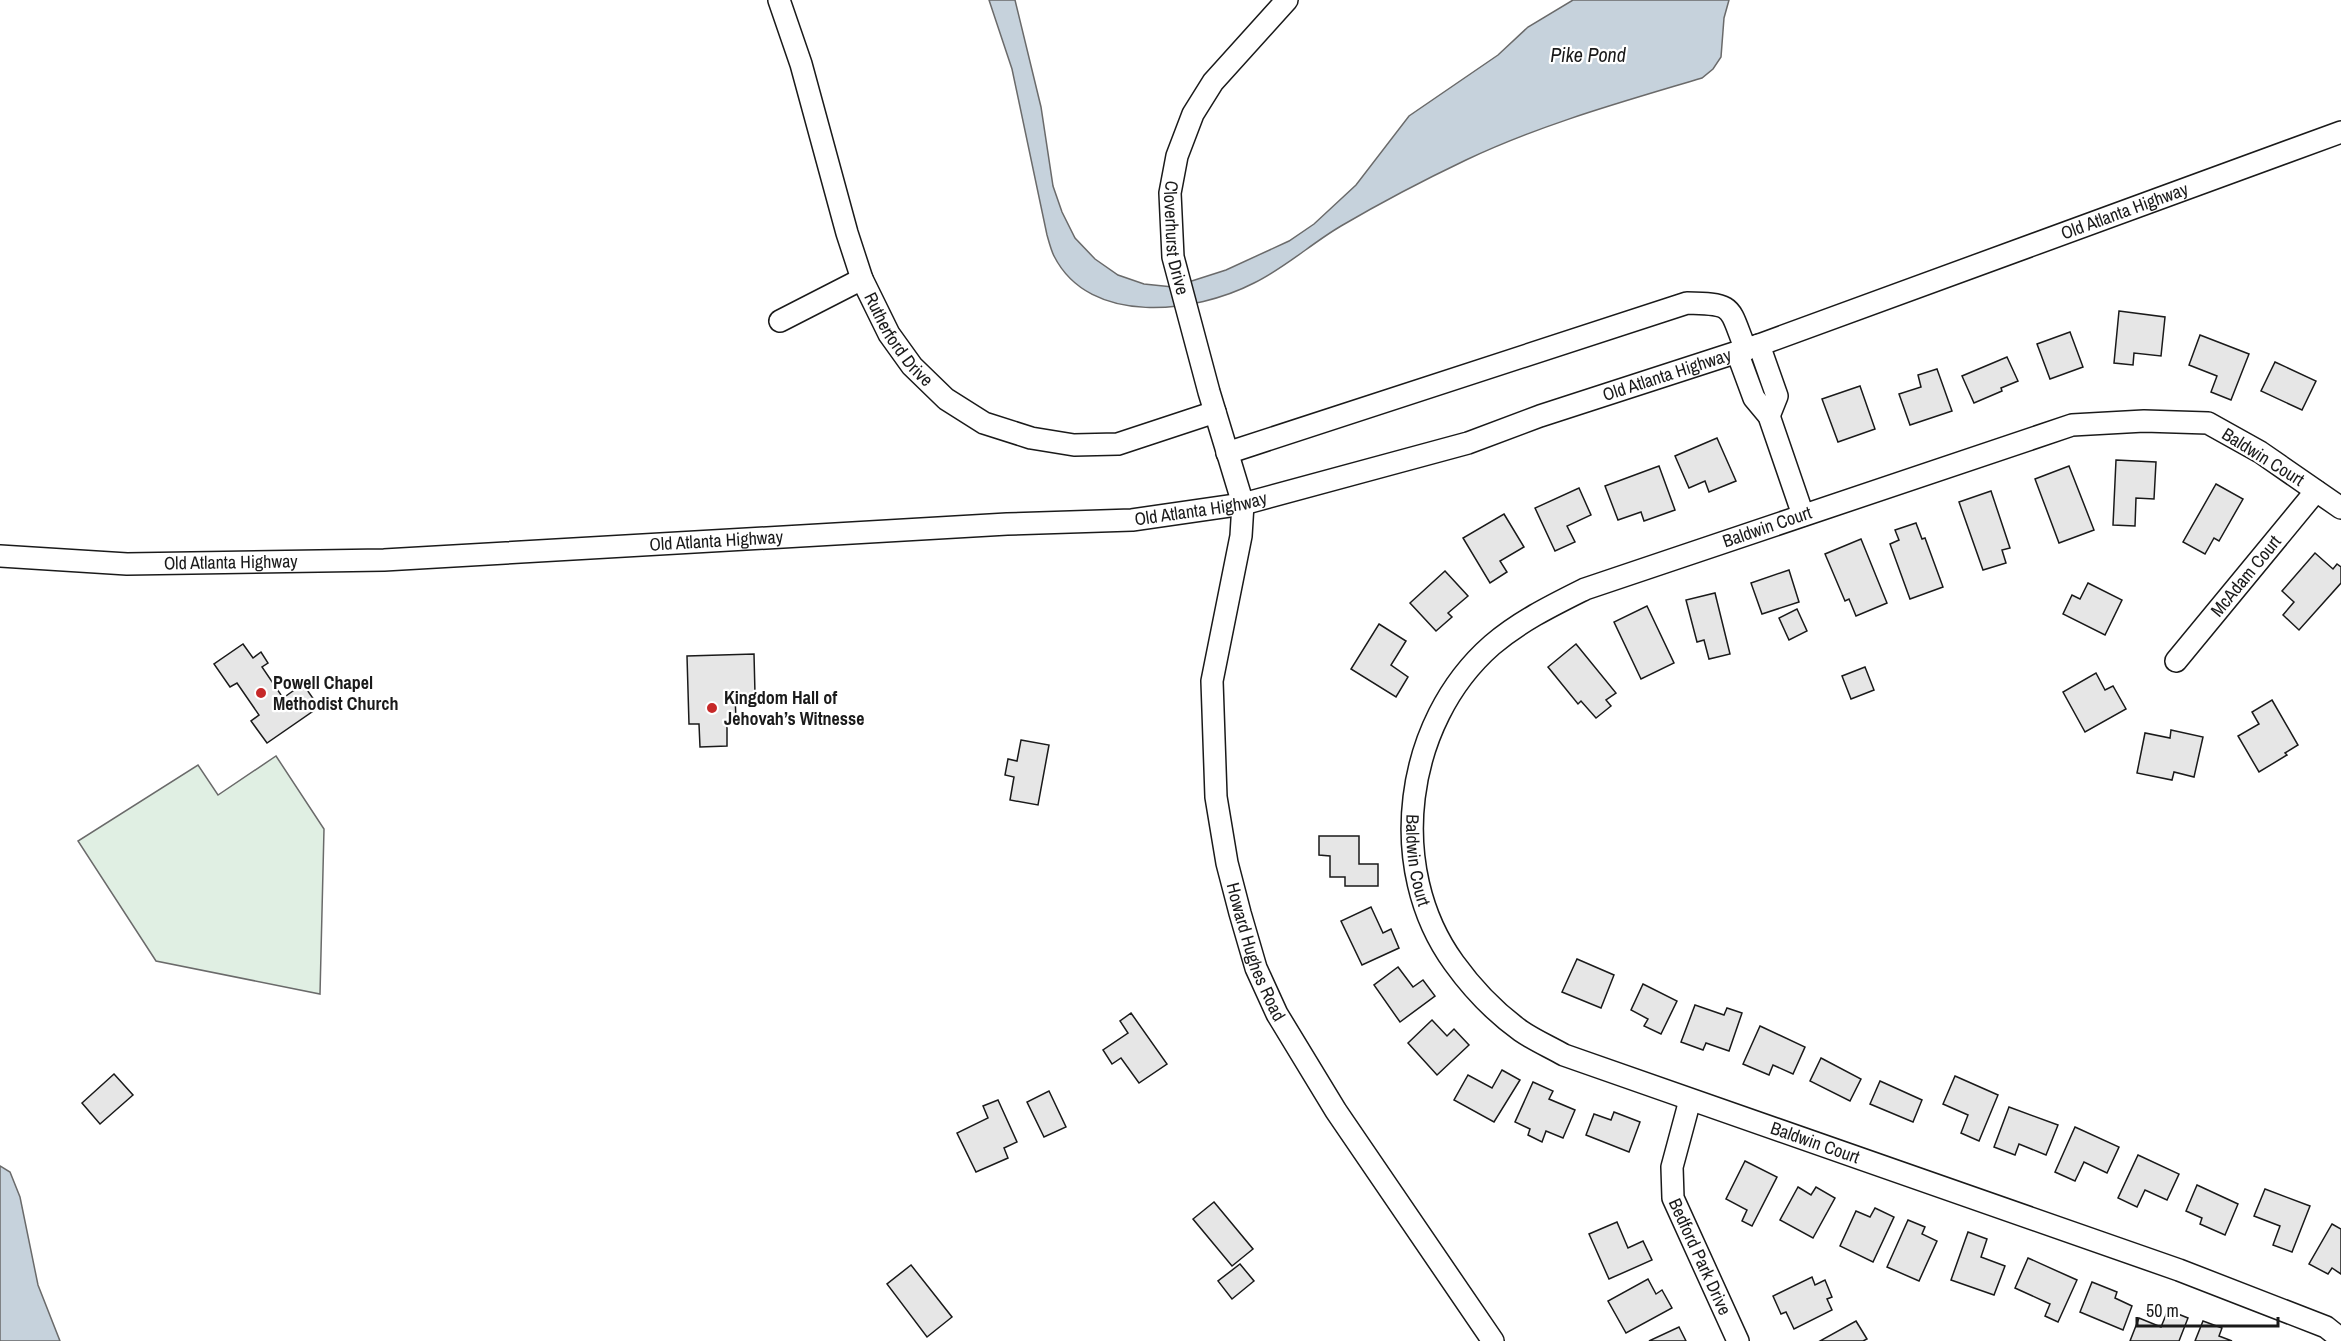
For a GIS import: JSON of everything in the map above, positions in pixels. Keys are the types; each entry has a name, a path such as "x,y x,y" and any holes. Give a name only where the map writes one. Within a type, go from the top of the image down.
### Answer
{"street":[{"name":"Rutherford Drive","path":"778,0 801,64 847,233 862,279 889,334 912,366 946,399 984,423 1030,438 1074,446 1118,444 1215,412"},
{"name":"Cloverhurst Drive","path":"1243,504 1215,412 1173,257 1170,193 1177,156 1193,114 1213,82 1287,0"},
{"name":"Old Atlanta Highway","path":"0,556 127,564 384,560 995,525 1132,520 1243,504 1468,443 1540,416 1748,349 2341,132"},
{"path":"780,321 862,279"},
{"path":"1227,453 1687,303 1719,304 1731,312 1748,349 1777,396 1769,416 1803,515"},
{"name":"Baldwin Court","path":"2341,508 2260,452 2208,423 2072,424 1585,589 1538,612 1492,645 1448,696 1426,743 1415,780 1412,831 1415,862 1429,918 1454,962 1484,998 1521,1031 1564,1056 2179,1270 2326,1327 2341,1339"},
{"name":"McAdam Court","path":"2176,661 2316,491"},
{"name":"Howard Hughes Road","path":"1243,504 1241,536 1212,681 1216,797 1227,863 1256,968 1277,1014 1309,1069 1406,1216 1493,1341"},
{"name":"Bedford Park Drive","path":"1690,1100 1672,1167 1673,1198 1738,1341"}],"green space":[{"path":"276,756 324,829 320,994 156,961 78,841 198,765 218,795"}],"water":[{"name":"Pike Pond","path":"989,0 1015,0 1041,107 1053,186 1062,212 1075,238 1095,259 1118,275 1144,284 1173,287 1226,270 1289,241 1314,224 1356,185 1409,116 1498,55 1528,27 1573,0 1729,0 1724,18 1721,57 1713,69 1702,78 1524,135 1466,160 1356,217 1265,277 1230,293 1175,306 1146,307 1118,304 1092,294 1071,279 1054,256 1047,235 1012,69"},
{"path":"0,1166 10,1172 20,1197 38,1285 60,1341 0,1341"}],"building":[{"path":"2119,311 2165,317 2161,356 2134,353 2133,365 2114,363"},
{"path":"2070,332 2083,367 2050,379 2037,344"},
{"path":"2200,335 2249,354 2231,400 2211,392 2217,376 2189,365"},
{"path":"2007,357 2018,381 1974,403 1962,376"},
{"path":"2275,362 2316,381 2302,410 2261,391"},
{"path":"1937,369 1952,411 1910,425 1899,394 1921,387 1918,375"},
{"path":"1860,386 1875,429 1838,442 1822,399"},
{"path":"1717,438 1736,481 1709,492 1705,481 1689,488 1675,456"},
{"path":"2116,460 2156,462 2154,499 2136,498 2135,526 2113,525"},
{"path":"1659,466 1675,510 1644,521 1641,512 1618,520 1605,486"},
{"path":"2069,466 2094,530 2059,543 2035,479"},
{"path":"2216,484 2243,499 2219,541 2214,538 2205,554 2183,542"},
{"path":"1579,488 1591,515 1567,526 1575,542 1555,551 1535,508"},
{"path":"1991,491 2010,548 2002,550 2006,563 1983,570 1959,502"},
{"path":"1504,514 1524,547 1500,561 1507,572 1490,583 1463,538"},
{"path":"1916,523 1922,539 1925,538 1943,587 1910,599 1890,544 1899,540 1895,530"},
{"path":"1861,539 1887,603 1856,616 1849,599 1845,601 1825,554"},
{"path":"2315,553 2333,569 2337,564 2341,567 2341,583 2299,630 2283,615 2294,602 2282,591"},
{"path":"1789,570 1799,602 1762,614 1751,583"},
{"path":"1445,571 1468,596 1448,613 1452,617 1436,631 1410,603"},
{"path":"2088,583 2122,600 2105,635 2063,614 2072,595 2080,599"},
{"path":"1715,593 1730,654 1709,659 1704,640 1697,642 1686,600"},
{"path":"1647,606 1674,663 1641,679 1614,622"},
{"path":"1797,609 1807,631 1789,640 1779,618"},
{"path":"1379,624 1406,641 1391,665 1408,677 1396,697 1351,669"},
{"name":"Powell Chapel Methodist Church","path":"243,644 253,658 261,652 268,663 262,667 283,698 303,684 319,707 267,743 251,721 259,715 237,683 230,687 214,664"},
{"path":"1576,644 1616,693 1606,700 1611,706 1596,718 1581,701 1578,704 1548,667"},
{"name":"Kingdom Hall of Jehovah’s Witnesse","path":"754,654 755,694 735,695 736,720 727,720 727,746 700,747 699,724 689,724 687,656"},
{"path":"1865,667 1874,690 1851,699 1842,676"},
{"path":"2096,673 2105,690 2113,686 2126,709 2085,732 2063,692"},
{"path":"2272,700 2298,745 2285,753 2287,755 2259,772 2238,736 2259,724 2252,712"},
{"path":"2171,730 2203,737 2194,777 2174,772 2172,780 2137,773 2145,733 2170,738"},
{"path":"1021,740 1049,745 1038,805 1010,800 1014,777 1005,775 1008,759 1017,761"},
{"path":"1319,836 1359,836 1359,864 1378,864 1378,886 1345,886 1345,877 1330,877 1330,856 1319,855"},
{"path":"1371,907 1383,933 1391,929 1399,948 1362,965 1341,921"},
{"path":"1577,959 1614,975 1601,1008 1562,992"},
{"path":"1398,967 1413,987 1423,980 1435,996 1400,1022 1374,985"},
{"path":"1643,984 1677,1001 1661,1034 1644,1026 1648,1019 1631,1010"},
{"path":"1695,1005 1724,1015 1727,1008 1742,1013 1729,1051 1706,1043 1703,1050 1681,1042"},
{"path":"1131,1013 1167,1064 1139,1083 1121,1058 1112,1064 1103,1050 1128,1033 1120,1021"},
{"path":"1432,1020 1447,1036 1454,1029 1469,1045 1437,1075 1408,1043"},
{"path":"1760,1026 1805,1047 1793,1074 1773,1065 1769,1075 1743,1064"},
{"path":"1821,1058 1861,1079 1850,1101 1810,1081"},
{"path":"1502,1070 1520,1080 1494,1122 1454,1100 1468,1075 1492,1088"},
{"path":"114,1074 133,1095 100,1124 82,1103"},
{"path":"1955,1076 1998,1095 1979,1141 1961,1133 1968,1115 1943,1104"},
{"path":"1880,1081 1922,1100 1913,1122 1870,1104"},
{"path":"1533,1082 1553,1091 1549,1099 1575,1110 1563,1138 1546,1131 1542,1142 1528,1135 1530,1129 1515,1122"},
{"path":"1049,1091 1066,1127 1044,1137 1027,1102"},
{"path":"998,1100 1017,1142 1004,1148 1008,1158 976,1172 957,1133 988,1118 983,1106"},
{"path":"2009,1107 2058,1125 2046,1155 2019,1144 2015,1155 1994,1147"},
{"path":"1614,1112 1640,1122 1629,1152 1586,1135 1594,1114 1611,1120"},
{"path":"2075,1127 2119,1147 2107,1173 2084,1162 2075,1181 2055,1172"},
{"path":"2138,1155 2179,1174 2167,1200 2145,1190 2137,1207 2118,1198"},
{"path":"1745,1161 1777,1177 1752,1226 1742,1221 1747,1210 1726,1199"},
{"path":"2197,1185 2238,1204 2225,1235 2200,1224 2202,1218 2186,1211"},
{"path":"1798,1187 1811,1195 1816,1187 1835,1198 1813,1238 1780,1220"},
{"path":"2265,1189 2310,1206 2292,1252 2273,1245 2280,1226 2254,1216"},
{"path":"1214,1202 1253,1249 1232,1266 1193,1219"},
{"path":"1875,1208 1894,1217 1873,1262 1840,1246 1856,1211 1870,1217"},
{"path":"1908,1220 1925,1227 1922,1234 1937,1241 1919,1281 1887,1267"},
{"path":"1617,1222 1628,1248 1643,1241 1652,1260 1609,1279 1589,1234"},
{"path":"2332,1224 2341,1229 2341,1274 2332,1268 2328,1274 2309,1264"},
{"path":"1968,1232 1987,1239 1981,1257 2005,1266 1994,1295 1951,1280"},
{"path":"2028,1258 2077,1280 2058,1322 2045,1316 2050,1304 2015,1288"},
{"path":"1240,1264 1254,1281 1232,1299 1218,1281"},
{"path":"911,1265 952,1317 927,1337 887,1284"},
{"path":"1812,1277 1815,1285 1825,1280 1832,1297 1827,1299 1832,1310 1794,1329 1786,1312 1781,1314 1773,1296"},
{"path":"1648,1279 1656,1294 1662,1290 1672,1308 1626,1333 1608,1301"},
{"path":"2092,1282 2117,1292 2115,1298 2132,1306 2123,1330 2080,1312"},
{"path":"2168,1310 2188,1318 2179,1341 2130,1341 2139,1318 2161,1327"},
{"path":"1856,1321 1867,1339 1863,1341 1820,1341"},
{"path":"2203,1321 2222,1328 2219,1336 2232,1341 2195,1341"},
{"path":"1679,1327 1686,1341 1649,1341"}],"place":[{"name":"Powell Chapel Methodist Church","path":"261,693"},
{"name":"Kingdom Hall of Jehovah’s Witnesse","path":"712,708"}]}
